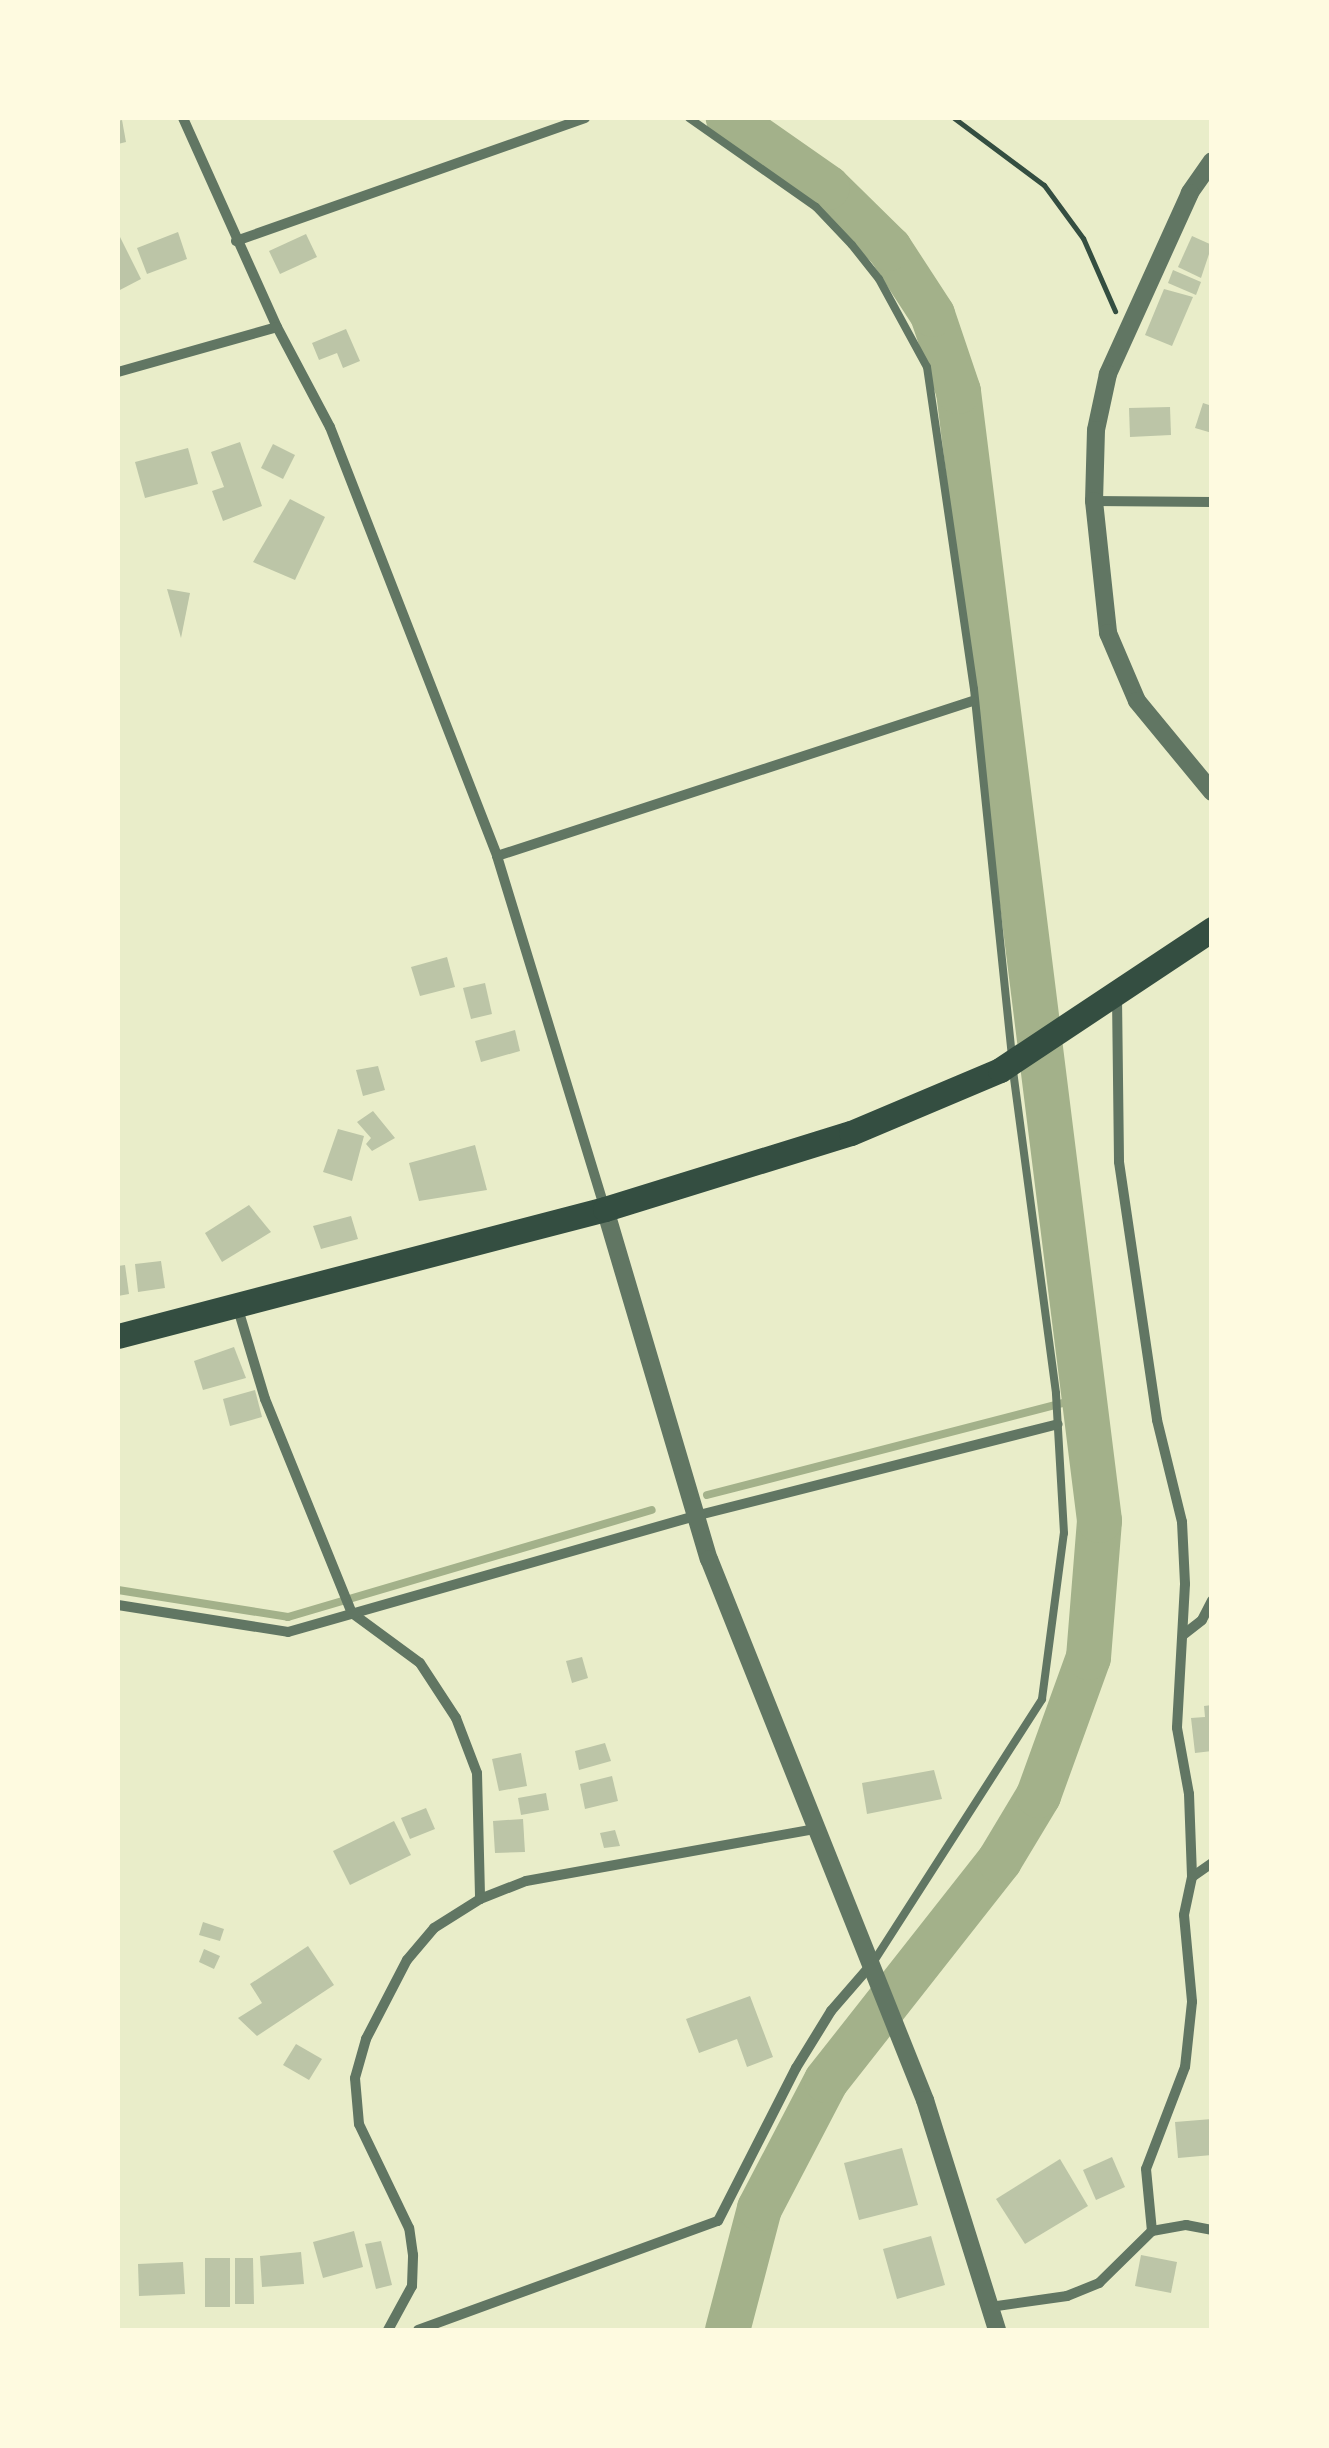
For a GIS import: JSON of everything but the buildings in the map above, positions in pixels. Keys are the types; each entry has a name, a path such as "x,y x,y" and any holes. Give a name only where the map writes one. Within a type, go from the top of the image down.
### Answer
{"main road":[{"path":"118,1336 238,1309 605,1209 851,1133 1006,1066 1117,996 1212,929"}],"street":[{"path":"184,118 276,327 330,427 497,856 695,1516 814,1829 895,2026 998,2330"},
{"path":"236,240 585,118"},
{"path":"1212,161 1190,193 1108,374 1096,430 1094,501 1108,633 1137,701 1212,792"},
{"path":"118,372 276,327"},
{"path":"1094,501 1212,502"},
{"path":"497,856 973,701"},
{"path":"1117,996 1119,1162 1157,1420 1182,1522 1183,1635 1178,1728 1189,1794 1192,1876 1184,1916 1192,2002 1186,2051 1146,2169 1152,2231"},
{"path":"238,1309 266,1399 351,1610 420,1663 456,1718 477,1774 480,1899"},
{"path":"118,1605 288,1632 351,1610 695,1516 1058,1424"},
{"path":"1183,1635 1202,1620 1212,1600"},
{"path":"388,2330 412,2286 413,2255 409,2228 359,2124 355,2078 366,2039 406,1960 434,1928 480,1899 526,1882 814,1829"},
{"path":"1192,1876 1212,1862"},
{"path":"418,2330 718,2221 796,2068 832,2011 870,1966"},
{"path":"990,2307 1067,2296 1099,2283 1152,2231 1186,2225 1212,2230"}],"lane":[{"path":"689,118 816,208 852,245 879,279 927,366 973,701 1006,1066 1056,1393 1064,1533 1042,1700 870,1966"}],"path":[{"path":"954,118 1044,185 1083,238 1126,337"}],"waterway":[{"path":"727,2330 759,2208 826,2080 999,1860 1038,1795 1088,1657 1099,1520 958,391 932,314 889,248 827,187 728,118"},
{"path":"707,1495 1086,1397"},
{"path":"118,1590 288,1617 652,1510"}]}
